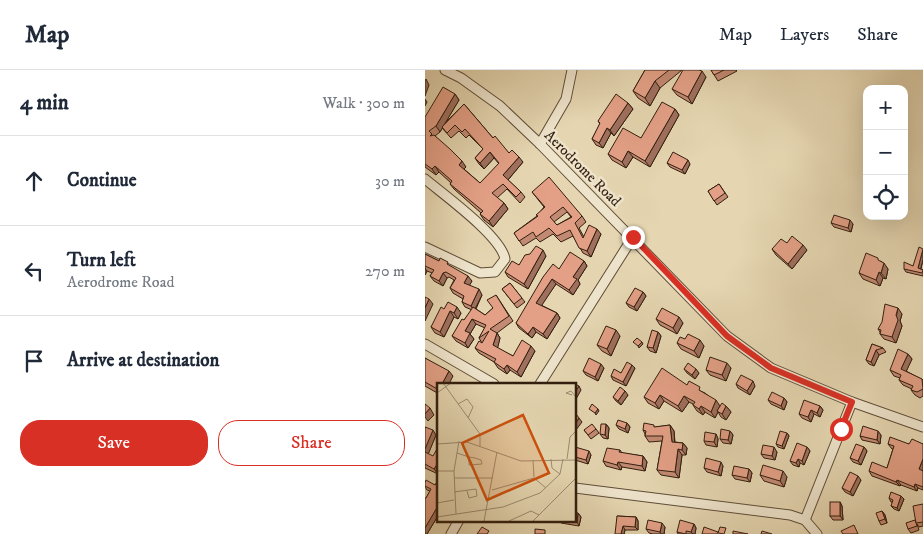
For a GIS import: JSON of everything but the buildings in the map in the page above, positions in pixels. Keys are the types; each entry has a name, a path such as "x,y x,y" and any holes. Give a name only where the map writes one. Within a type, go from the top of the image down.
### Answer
{"street":[{"name":"Aerodrome Road","path":"445,70 461,78 499,106 540,144 633,237 727,336 771,368 852,402 923,427"},
{"path":"540,144 566,99 572,70"},
{"path":"425,192 428,181 499,244 505,259 495,272 481,273 425,247"},
{"path":"542,383 633,237"},
{"path":"425,344 492,383"},
{"path":"805,520 852,402"},
{"path":"576,488 791,515 805,520 817,534"},
{"path":"451,534 458,522"}],"route":[{"path":"633,237 727,336 771,368 852,402 841,429"}]}
